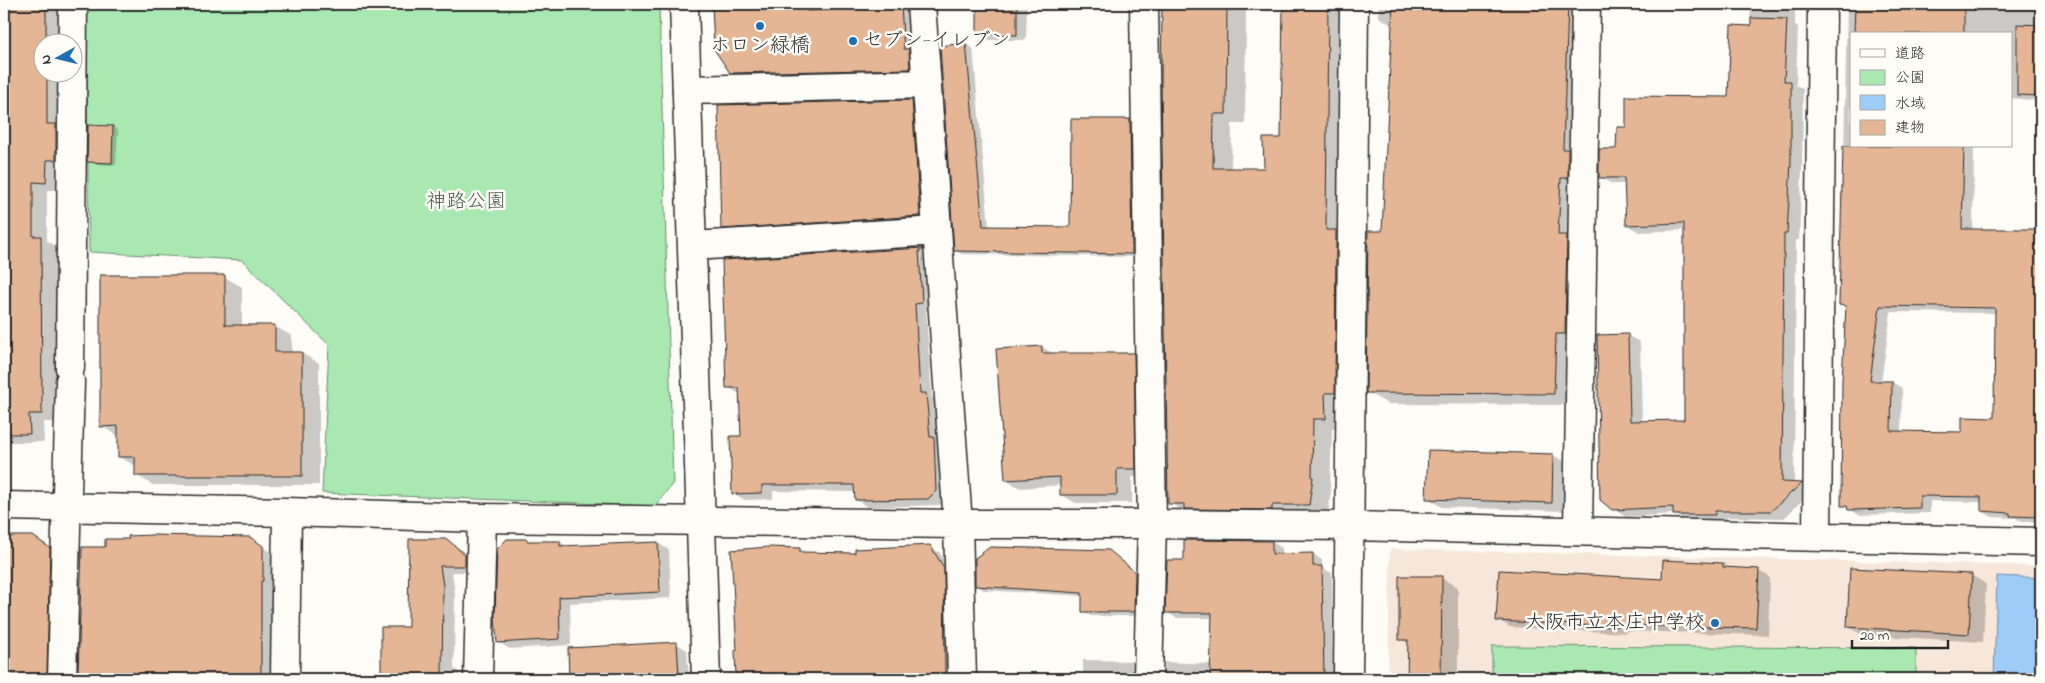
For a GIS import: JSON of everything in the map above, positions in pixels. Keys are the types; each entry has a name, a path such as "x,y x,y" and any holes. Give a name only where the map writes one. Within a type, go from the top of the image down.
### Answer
{"street":[{"path":"62,679 70,374 73,4"},
{"path":"684,4 706,679"},
{"path":"921,4 958,524 962,679"},
{"path":"1144,4 1152,524 1148,679"},
{"path":"1348,679 1354,4"},
{"path":"1578,531 1586,4"},
{"path":"1817,536 1822,4"},
{"path":"687,90 927,84"},
{"path":"693,246 937,232"},
{"path":"4,506 482,518 958,524 1350,526 2041,542"},
{"path":"285,679 287,512"},
{"path":"478,679 482,518"}],"shaded area":[{"name":"大阪市立本庄中学校","path":"1390,549 2041,566 2041,679 1388,679"}],"green space":[{"name":"神路公園","path":"86,4 659,4 673,483 655,506 322,493 329,345 242,260 89,252"},
{"path":"1492,646 1916,648 1916,679 1492,679"}],"water":[{"path":"1997,576 2041,578 2041,679 1994,679"}],"building":[{"path":"4,4 46,4 46,32 32,32 32,82 47,82 47,124 56,124 56,160 47,160 46,183 33,182 33,236 41,236 42,414 29,414 30,434 4,434"},
{"path":"712,4 807,4 807,11 901,6 904,49 909,49 910,69 730,73 714,49"},
{"path":"977,4 1017,4 1017,35 977,34"},
{"path":"1162,4 1227,4 1226,114 1214,114 1213,168 1264,168 1263,138 1281,138 1283,4 1328,4 1326,230 1336,230 1335,393 1325,393 1326,419 1313,419 1313,477 1309,505 1272,505 1272,510 1184,509 1184,504 1168,504 1161,85"},
{"path":"1393,4 1568,4 1563,149 1568,149 1568,178 1561,178 1558,235 1567,235 1565,334 1556,334 1554,394 1366,393 1368,231 1382,231"},
{"path":"1855,4 1964,4 1964,32 1854,32"},
{"path":"1751,18 1787,19 1784,81 1791,81 1791,162 1787,234 1784,234 1782,482 1802,483 1771,511 1715,511 1715,515 1673,515 1673,507 1612,510 1600,500 1597,335 1628,334 1630,421 1684,420 1684,223 1626,225 1624,178 1599,178 1599,149 1616,149 1617,127 1626,127 1626,96 1728,97 1731,25 1751,26"},
{"path":"2017,24 2041,25 2041,96 2017,95"},
{"path":"966,43 983,226 1070,227 1071,119 1130,119 1132,254 954,251 940,46"},
{"path":"912,100 920,216 721,229 718,105"},
{"path":"88,125 113,126 112,163 87,162"},
{"path":"1843,146 1850,146 1850,148 1964,148 1962,229 2041,229 2041,517 2010,516 2010,513 1981,511 1981,497 1920,496 1920,508 1848,510 1847,506 1841,506 1842,380 1846,306 1839,305","holes":["1880,306 1995,308 1994,418 1962,417 1962,432 1891,431 1892,381 1870,381"]},
{"path":"923,248 923,250 919,250 922,303 915,304 920,393 926,393 930,437 934,437 936,491 928,499 855,500 854,485 762,485 762,493 732,494 730,436 741,436 739,388 726,388 722,260"},
{"path":"100,275 225,275 225,325 275,325 275,352 302,352 302,476 135,476 135,457 118,457 118,426 100,427"},
{"path":"1042,346 1042,353 1134,353 1136,469 1117,469 1117,495 1060,495 1060,477 1005,480 996,349"},
{"path":"1428,450 1553,454 1552,503 1426,499"},
{"path":"4,536 33,536 50,548 47,673 44,673 44,679 4,679"},
{"path":"128,536 250,537 263,546 261,679 153,679 153,677 78,675 82,547 105,547 105,539 129,539"},
{"path":"409,539 447,539 465,555 465,566 440,566 443,586 442,679 381,679 381,627 408,627"},
{"path":"507,539 560,541 560,546 658,542 660,592 559,597 560,639 497,643 495,617 497,549"},
{"path":"1184,540 1272,541 1272,554 1313,553 1313,566 1322,566 1324,679 1210,679 1212,613 1165,613 1167,560 1184,560"},
{"path":"930,545 944,568 945,679 736,679 735,650 737,650 731,550 769,547 800,548 800,552 855,553 855,549"},
{"path":"990,547 1109,550 1135,572 1134,612 1082,612 1082,593 975,586 975,558"},
{"path":"1663,560 1723,563 1723,567 1759,569 1756,628 1616,625 1616,627 1496,621 1499,570 1662,579"},
{"path":"1850,568 1972,574 1969,634 1847,627"},
{"path":"1399,576 1442,576 1441,679 1407,679 1408,640 1399,640"},
{"path":"677,642 679,676 569,679 568,648"}],"place":[{"name":"ホロン緑橋","path":"760,26"},
{"name":"セブン-イレブン","path":"853,41"},
{"name":"大阪市立本庄中学校","path":"1715,623"}]}
